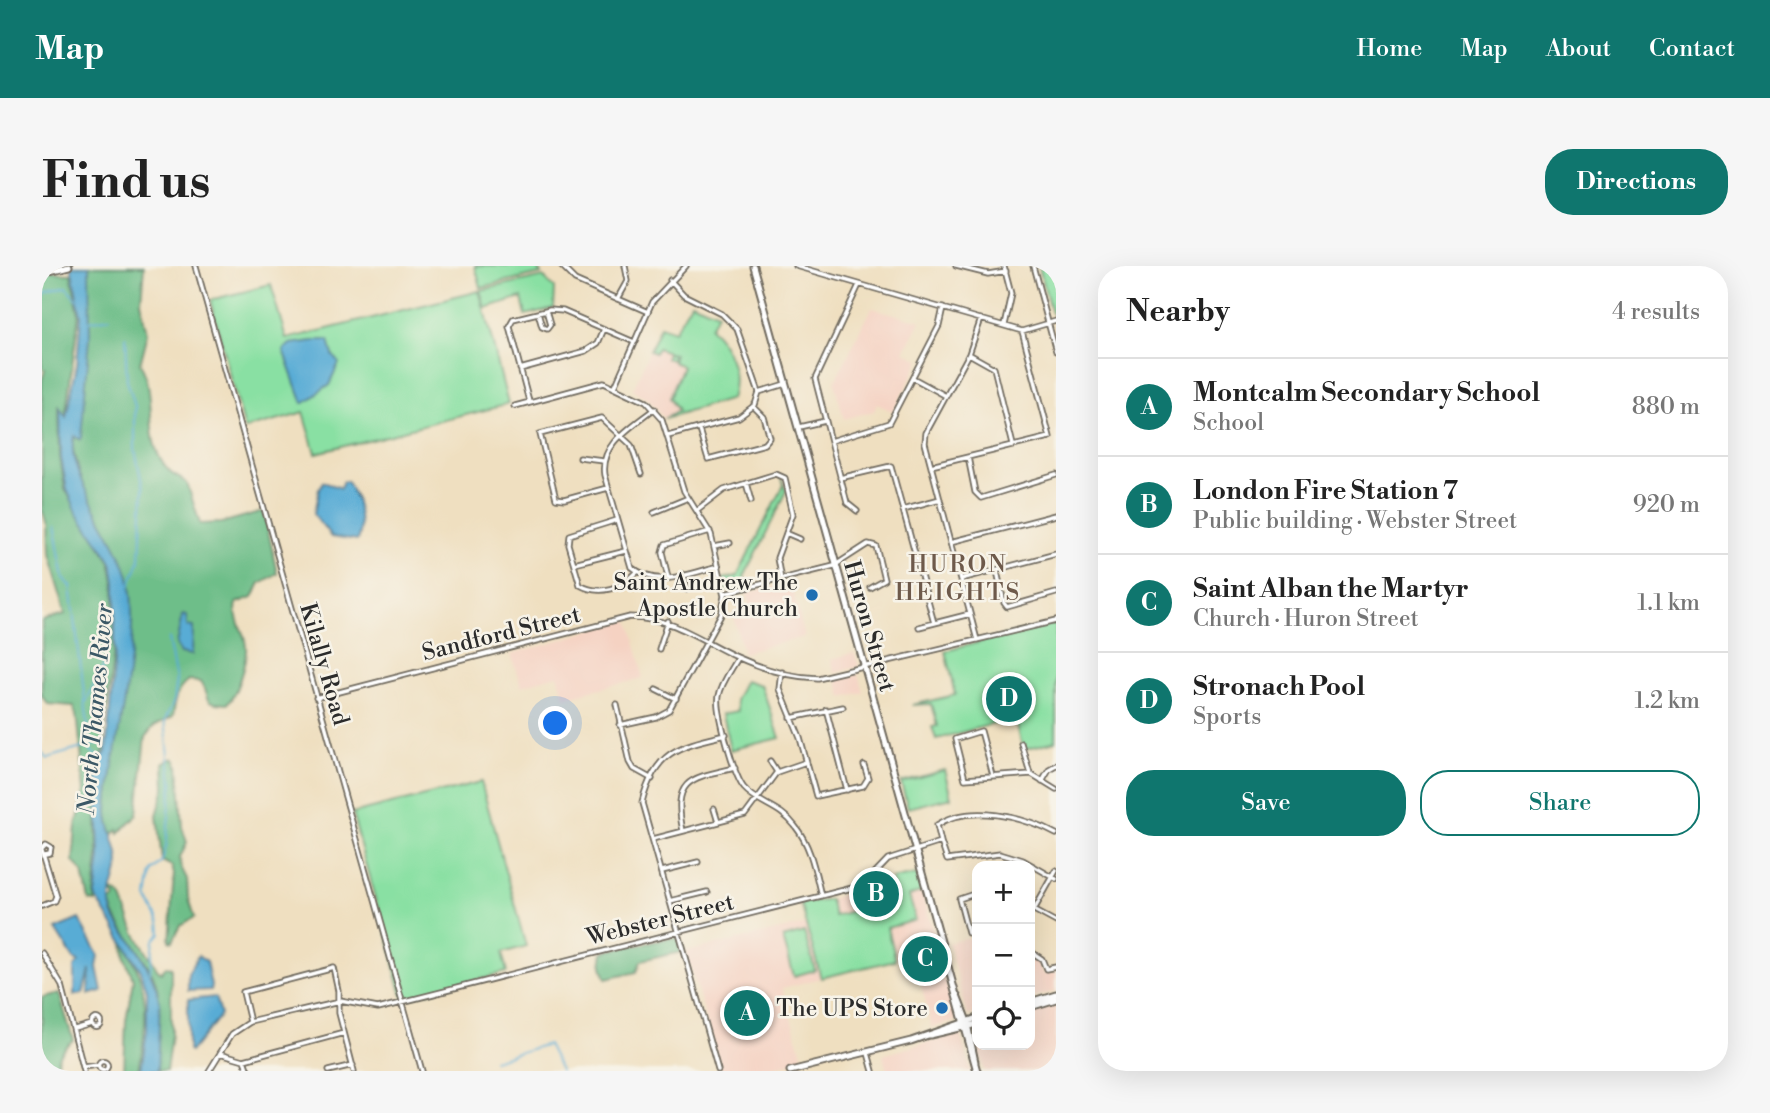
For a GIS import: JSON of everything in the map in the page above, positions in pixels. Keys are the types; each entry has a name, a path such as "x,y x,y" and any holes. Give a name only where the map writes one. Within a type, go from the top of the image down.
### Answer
{"main road":[{"path":"42,273 69,266"},
{"name":"Huron Street","path":"753,266 834,566 977,1071"},
{"path":"1035,1001 1056,997"},
{"path":"1035,1005 1056,997"},
{"path":"965,1025 972,1021"},
{"path":"790,1071 972,1024"}],"street":[{"name":"Kilally Road","path":"196,266 422,1071"},
{"path":"561,266 575,280 648,312"},
{"path":"618,299 628,281 625,266"},
{"path":"615,386 648,312 670,280 685,266"},
{"path":"796,266 1022,331 1056,321"},
{"path":"957,266 988,274 1005,268 1012,293 1004,326"},
{"path":"1032,266 1056,352"},
{"path":"668,436 739,417 753,406 759,392 737,329 722,314 684,295 670,280"},
{"path":"858,511 847,503 816,379 859,285"},
{"path":"831,441 886,427 939,326 943,308"},
{"path":"529,402 509,321 546,311 563,311 634,342"},
{"path":"538,313 542,327 547,329 550,325 546,311"},
{"path":"977,640 925,438 969,354 981,319"},
{"path":"520,369 586,351 598,343 604,329"},
{"path":"931,466 1050,437 1022,331"},
{"path":"969,354 994,368 1013,445"},
{"path":"913,377 946,396"},
{"path":"514,406 604,382 639,397 654,409 668,436 680,482 710,531 725,593 724,606 708,641 676,699 664,714 620,725"},
{"path":"759,392 785,384"},
{"path":"699,429 708,459 765,444 770,438 766,422 753,406"},
{"path":"654,409 612,445 604,461 608,488 632,568 649,579 719,566"},
{"path":"608,488 564,500 556,499 540,434 597,418 609,422 635,452 641,474"},
{"path":"797,428 826,421"},
{"path":"968,457 975,492 981,498 1056,475"},
{"path":"580,458 604,461"},
{"path":"841,478 891,466 933,623"},
{"path":"698,510 724,490 776,474 785,478 793,514 777,558 781,580"},
{"path":"746,483 751,501"},
{"path":"654,512 688,498"},
{"path":"903,509 940,499"},
{"path":"951,542 1056,514"},
{"path":"617,520 569,535 568,544 580,585 596,591 627,583 637,573"},
{"path":"668,577 662,552 664,545 710,531"},
{"path":"786,533 800,539"},
{"path":"714,546 730,543"},
{"path":"725,593 834,566 865,545 876,546 884,579 870,587"},
{"path":"574,564 626,551"},
{"path":"961,579 1056,554"},
{"path":"997,570 1007,607 1056,593"},
{"path":"683,574 687,589"},
{"path":"919,627 970,614"},
{"name":"Sandford Street","path":"316,698 630,617 668,621 738,658 799,677 823,678 1056,621"},
{"path":"659,649 668,621"},
{"path":"738,658 719,695 735,768 743,786 783,811 804,839 821,896"},
{"path":"782,672 780,689 817,796 867,784 864,765"},
{"path":"656,689 676,699"},
{"path":"617,705 620,725 634,769 652,779"},
{"path":"791,718 843,707"},
{"path":"826,709 847,790"},
{"path":"993,776 981,731 955,738 965,779 1031,774 1056,789"},
{"path":"718,1071 642,803 664,759 675,748 726,735"},
{"path":"1021,743 1031,774"},
{"path":"770,761 776,772"},
{"path":"653,839 745,816 776,772 806,762"},
{"path":"1042,781 1049,769 1056,765"},
{"path":"683,831 678,804 686,783 697,777 735,768"},
{"path":"714,809 718,822"},
{"path":"1054,878 1023,860 1000,853 947,860 938,823 976,815 1023,819 1056,834"},
{"name":"Webster Street","path":"340,1001 378,1008 821,896 866,882 888,859 915,848 941,842"},
{"path":"42,906 55,898 43,851"},
{"path":"662,871 698,862"},
{"path":"1035,905 1056,871"},
{"path":"670,901 707,892"},
{"path":"972,895 958,899 967,930 972,933"},
{"path":"1035,911 1056,922"},
{"path":"42,953 62,986 84,1069 98,1065"},
{"path":"1035,954 1042,959 1046,969 1056,967"},
{"path":"250,1022 243,992 334,968 344,1033 354,1071"},
{"path":"209,1071 232,1034 250,1022 340,1001"},
{"path":"75,1029 92,1024"},
{"path":"220,1053 244,1059 344,1033"},
{"path":"867,1051 873,1071"},
{"path":"244,1059 248,1071"},
{"path":"328,1071 353,1065"}],"shaded area":[{"path":"872,308 921,321 905,352 920,360 893,412 877,404 874,411 844,419 834,383"},
{"path":"657,348 675,354 683,366 677,377 678,411 664,419 647,398 632,389 649,351 654,353"},
{"path":"790,582 805,637 743,653 733,613 752,609 747,593"},
{"path":"627,620 643,678 565,698 558,675 522,685 512,654"},
{"path":"854,653 859,666 836,673 832,659"},
{"path":"858,674 863,692 842,697 837,679"},
{"path":"892,879 897,899 834,916 829,899"},
{"path":"922,891 938,948 895,960 887,928 916,920 909,895"},
{"path":"806,924 821,978 782,988 804,1060 759,1071 722,1071 686,952"},
{"path":"972,937 972,1015 968,1016 948,943"},
{"path":"1035,956 1044,974 1056,971 1056,991 1035,997"},
{"path":"942,961 945,973 918,980 915,968"},
{"path":"945,979 958,1021 932,1028 921,985"},
{"path":"1056,1005 1056,1071 985,1071 979,1050 1035,1050 1035,1011"},
{"path":"960,1034 971,1071 887,1071 883,1055"}],"green space":[{"path":"88,266 144,266 141,302 148,333 140,364 149,390 152,432 160,459 171,473 187,483 200,524 221,523 264,511 277,573 260,583 253,597 237,603 237,615 246,653 240,678 230,701 226,704 210,701 201,681 189,680 182,687 177,696 173,716 154,726 145,737 137,814 119,833 118,829 111,835 107,815 128,607 78,472 72,445 73,435 78,439"},
{"path":"475,266 538,266 541,274 481,288"},
{"path":"1039,266 1056,266 1056,315 1051,313"},
{"path":"71,274 79,314 65,418 59,408 60,457 65,489 110,561 114,581 114,652 103,732 104,751 96,764 96,902 89,901 83,874 73,861 76,827 85,791 77,713 74,706 47,704 42,695 42,621 65,614 47,555 46,522 42,508 42,381 45,370 42,368 42,275"},
{"path":"544,277 554,288 553,308 525,315 521,298 486,309 481,291"},
{"path":"271,285 287,339 480,291 509,404 316,453 304,412 245,429 210,300"},
{"path":"692,302 717,313 709,327 722,342 731,360 735,380 732,399 664,419 677,411 669,398 682,366 673,362 675,354 669,353 674,355 672,360 666,358 668,352 657,348 654,353 649,351 660,326 675,331"},
{"path":"781,477 786,491 744,576 748,586 726,590 723,579 737,576 783,485"},
{"path":"1056,623 1056,741 1024,749 1016,718 936,739 932,727 937,726 931,704 912,705 955,695 945,651"},
{"path":"746,680 762,685 780,738 731,750 723,714 738,711 736,699"},
{"path":"174,758 178,764 182,826 187,842 180,857 181,867 187,879 188,899 194,918 180,926 172,942 169,941 174,874 172,866 162,861 157,815 165,788 164,763"},
{"path":"945,770 952,797 908,808 901,782"},
{"path":"481,782 526,946 501,953 506,973 404,998 352,814"},
{"path":"917,874 922,891 909,896 916,920 887,928 895,960 821,978 800,903 829,899 834,916 896,899 892,879"},
{"path":"112,890 121,896 136,934 158,970 161,973 166,966 171,967 171,1035 166,1071 156,1071 159,1008 156,984 147,964 114,913 110,903 116,899"},
{"path":"804,932 815,970 794,976 783,938"},
{"path":"678,938 681,952 640,961 636,972 606,979 602,967 604,952"},
{"path":"123,941 139,974 145,1004 139,1071 124,1071 126,1020 133,979 124,955"},
{"path":"59,993 73,1040 58,1057 58,1071 42,1071 42,997"}],"water":[{"name":"North Thames River","path":"71,266 89,266 90,338 81,437 80,440 74,436 73,452 85,489 125,566 130,583 132,611 129,668 108,810 119,862 111,903 114,916 145,962 160,1002 157,1071 141,1071 147,1030 147,991 141,971 95,896 100,857 97,765 106,752 115,653 115,582 112,562 77,512 67,490 61,458 60,408 66,417 77,364 81,315"},
{"path":"328,341 332,355 339,364 329,385 303,403 284,351 291,344"},
{"path":"346,481 358,510 360,526 357,541 331,537 313,514 322,482 340,489 342,482"},
{"path":"183,614 187,615 188,626 194,627 193,654 182,652 177,644"},
{"path":"79,919 99,955 97,967 102,991 89,995 90,969 84,994 75,995 75,967 79,961 74,959 55,929"},
{"path":"198,956 206,962 210,990 188,991 188,974"},
{"path":"215,997 220,1015 190,1052 188,1000"}],"waterway":[{"path":"42,299 46,293 66,287 77,299"},
{"path":"88,321 110,317"},
{"path":"125,338 127,381 135,406 135,449 143,489 140,558 129,587"},
{"path":"53,527 63,578 71,586 91,751 101,758"},
{"path":"150,972 154,940 160,933 159,922 147,897 151,871 162,861 166,847 172,783 165,720 174,701 177,679 169,639"},
{"path":"86,702 104,665"},
{"path":"91,745 105,744"},
{"path":"42,753 47,758 89,746"},
{"path":"494,1061 547,1045 560,1071"}],"place":[{"name":"Saint Andrew The Apostle Church","path":"812,595"},
{"name":"Stronach Pool","path":"1009,699"},
{"name":"London Fire Station 7","path":"876,894"},
{"name":"Saint Alban the Martyr","path":"925,959"},
{"name":"The UPS Store","path":"942,1008"},
{"name":"Montcalm Secondary School","path":"747,1013"}],"district":[{"name":"HURON HEIGHTS","path":"958,578"}]}
